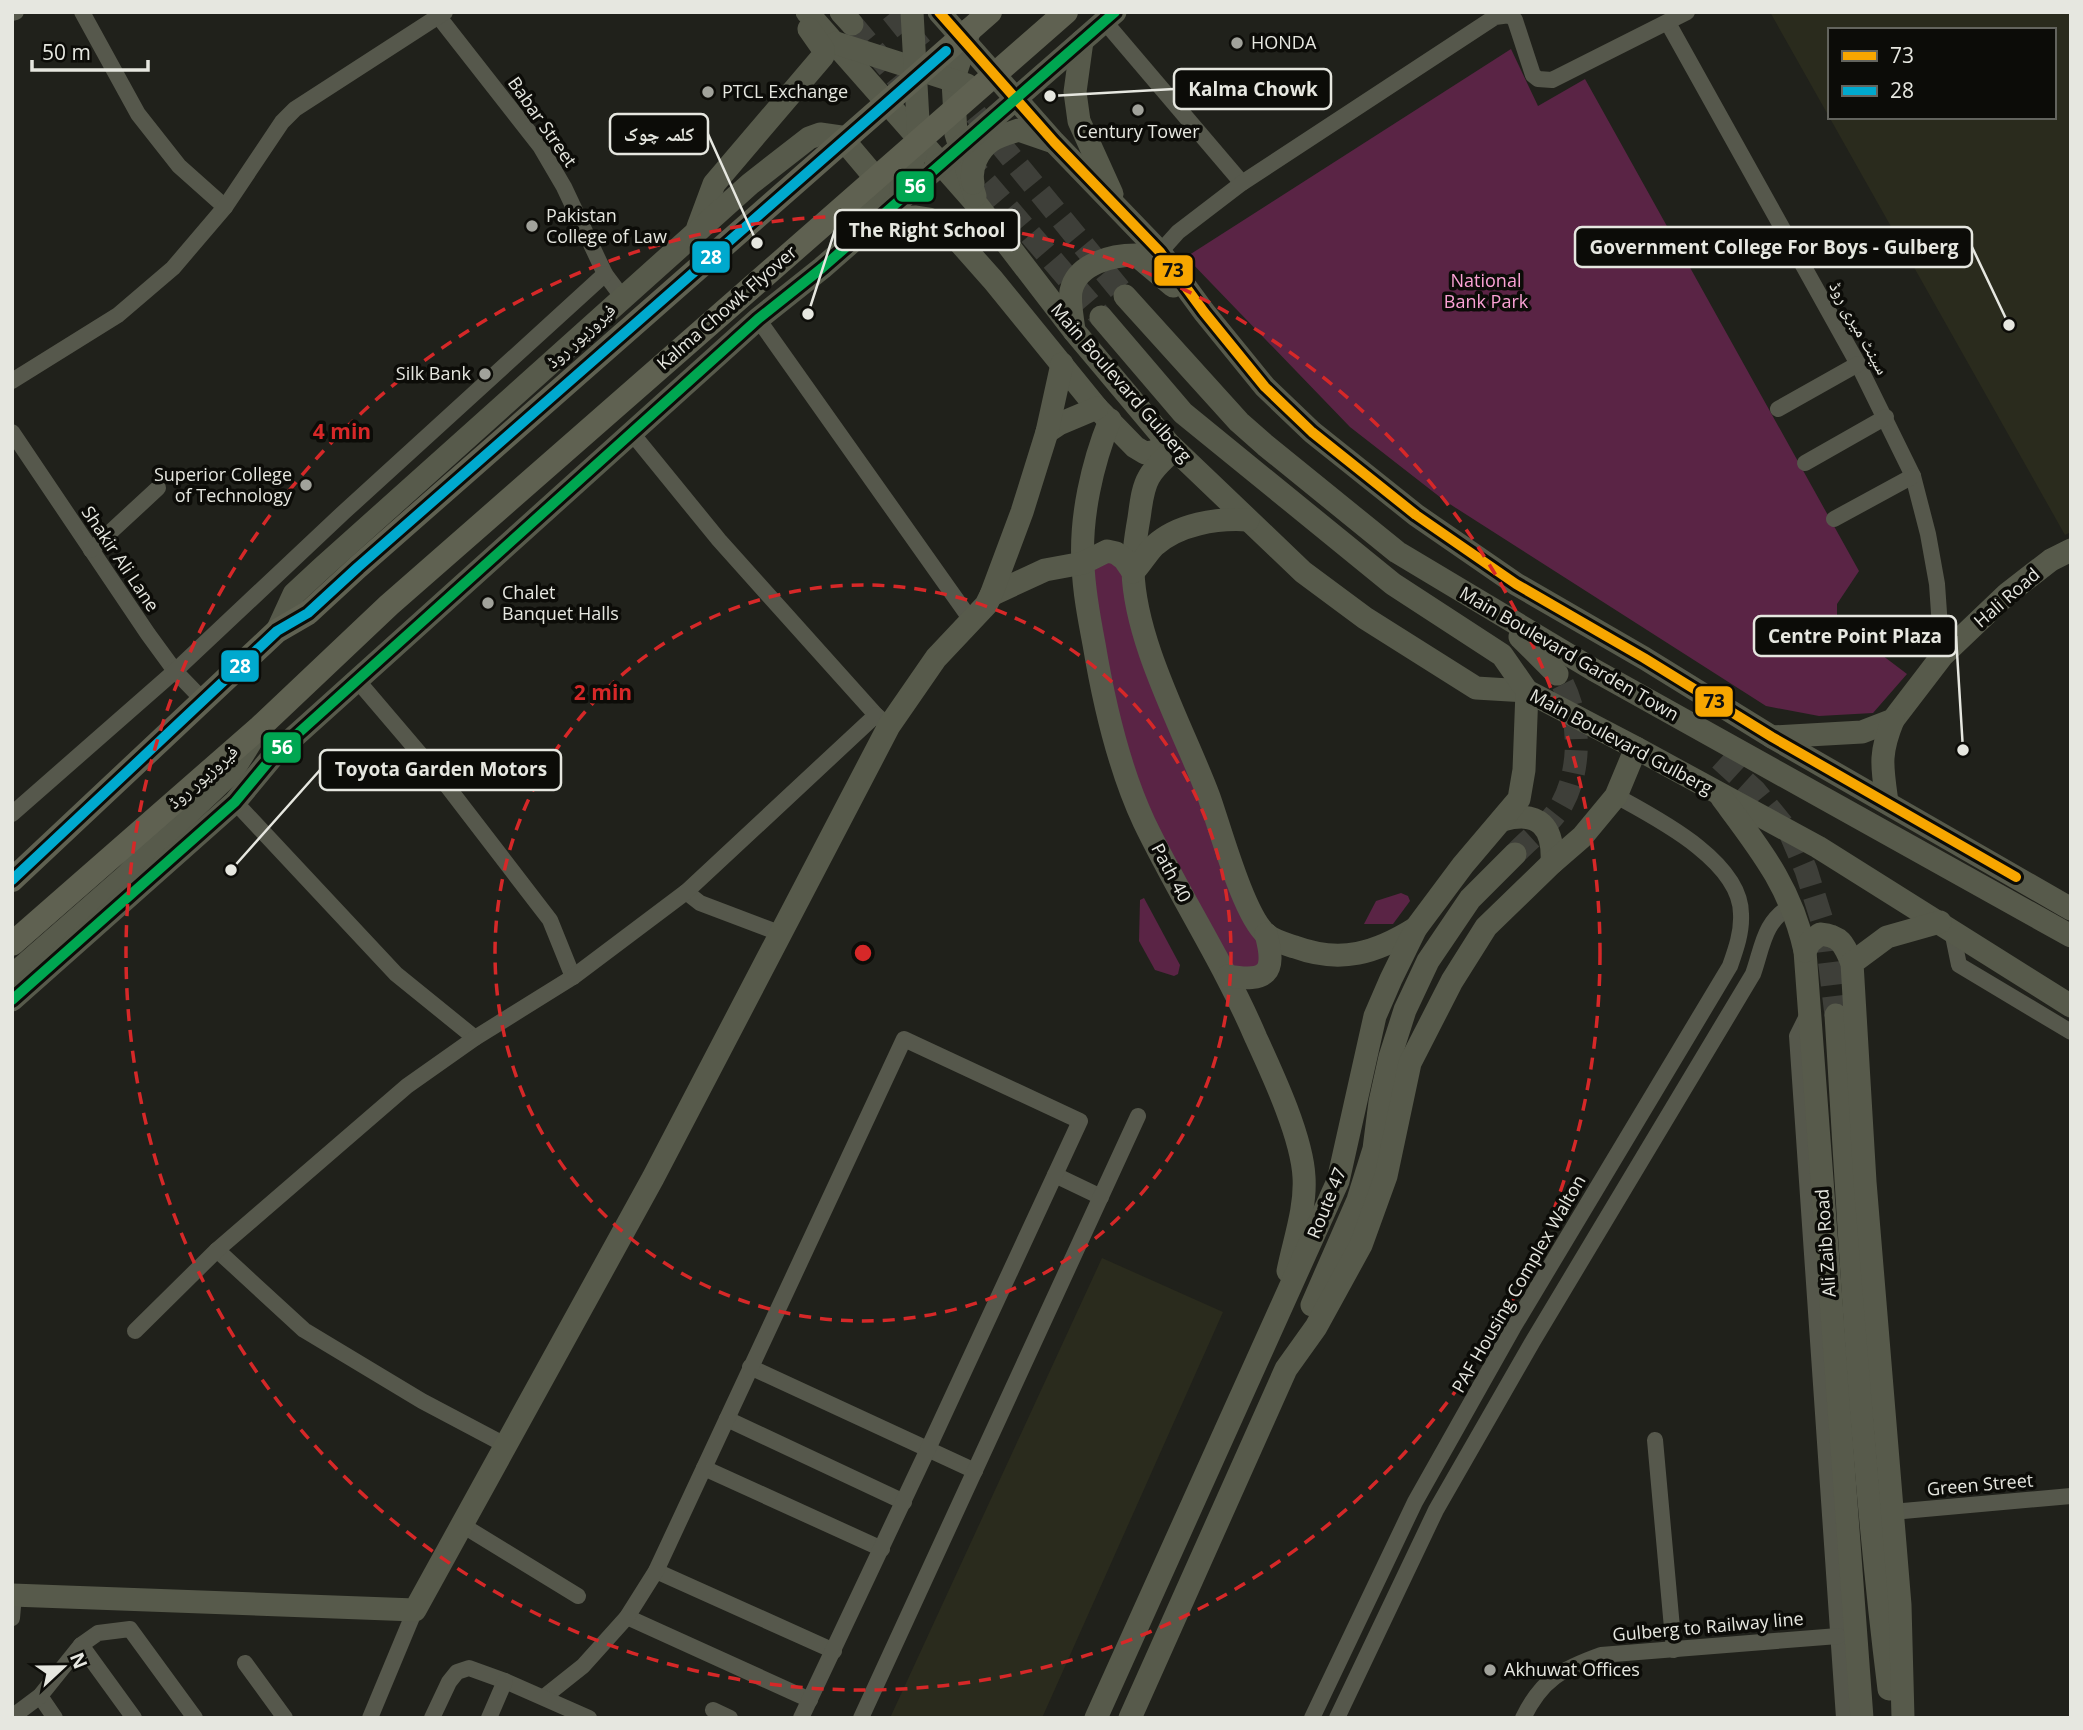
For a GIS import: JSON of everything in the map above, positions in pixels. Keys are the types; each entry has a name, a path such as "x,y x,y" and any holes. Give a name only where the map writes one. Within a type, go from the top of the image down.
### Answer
{"main road":[{"name":"فیروزپور روڈ","path":"277,631 294,594 696,230 715,184 823,55 823,49 796,12"},
{"path":"807,12 978,206"},
{"path":"822,268 905,179 916,155 919,139 912,12"},
{"path":"939,12 1054,142 1160,252 1204,312 1265,387 1312,432 1416,516 1516,584 1644,658 1772,737 2071,909"},
{"path":"976,12 953,81 956,134 978,206"},
{"name":"فیروزپور روڈ","path":"13,877 277,631 308,613 990,12"},
{"name":"Kalma Chowk Flyover","path":"389,605 1066,12"},
{"name":"فیروزپور روڈ","path":"12,1000 235,802 274,755 631,432 758,319 822,268 1110,17"},
{"path":"1082,41 1074,92 1079,121 1118,208"},
{"path":"834,43 1017,100"},
{"path":"978,206 972,174 977,156 991,141 1019,130 1054,142"},
{"path":"696,230 782,157 809,138 820,134 841,137 879,182 879,188 876,202 822,268"},
{"name":"Main Boulevard Gulberg","path":"978,206 1074,331 1171,446 1303,572 1364,618 1476,688 1527,691 1818,846 2071,1006"},
{"path":"822,268 899,218 929,219 945,226 1103,414 1135,447 1145,453 1171,446"},
{"path":"1074,331 1071,291 1079,276 1108,257 1136,255 1204,312"},
{"name":"Main Boulevard Garden Town","path":"1125,296 1213,396 1265,445 1397,552 1594,670 2071,936"},
{"name":"Main Boulevard Garden Town","path":"1101,317 1183,413 1393,584 1502,655 1527,691"},
{"path":"13,1595 415,1610 507,1446 782,934 883,720 986,605 1022,512 1047,432 1062,364"},
{"path":"1047,432 1059,424 1103,414"},
{"name":"Path 40","path":"1103,414 1086,509 1083,564 1086,601 1099,672 1112,733 1143,818 1169,873 1228,976 1291,1122 1304,1175 1304,1199 1279,1312"},
{"path":"1171,446 1145,487 1133,572 1144,630 1164,690 1192,752 1246,901 1266,934 1271,955 1268,969 1262,974 1250,979 1228,976"},
{"path":"1133,572 1153,547 1195,524 1229,519 1248,520"},
{"name":"Hali Road","path":"1893,720 1942,656 2007,594 2051,560 2071,550"},
{"path":"991,595 1045,570 1083,564 1107,551 1124,559 1133,572"},
{"name":"فیروزپور روڈ","path":"12,944 260,727 389,605"},
{"path":"1493,611 1558,674"},
{"path":"1594,670 1682,729 1720,759"},
{"name":"Route 47","path":"1096,1718 1339,1181 1376,1016 1416,928 1463,865 1519,799 1523,784 1527,691"},
{"path":"1772,737 1862,732 1893,720"},
{"path":"1887,802 1882,771 1883,744 1893,720"},
{"path":"12,976 126,876 232,772 260,727"},
{"path":"1286,1369 1315,1327 1361,1245 1393,1152 1410,1063 1452,981 1486,927 1582,838 1616,796 1636,748"},
{"path":"126,876 156,856 274,755"},
{"name":"Ali Zaib Road","path":"1718,793 1774,871 1798,920 1805,951 1862,1718"},
{"path":"1503,820 1520,815 1541,823 1549,835 1553,849 1552,863"},
{"path":"1130,1718 1286,1369 1358,1200 1374,1149 1390,1056 1405,1010 1428,961 1470,899 1515,854"},
{"path":"1852,963 1887,937 1946,927"},
{"path":"1266,934 1308,952 1334,957 1360,953 1391,943 1416,928"},
{"path":"1805,951 1820,934 1832,935 1841,940 1852,963 1865,1182 1900,1605 1903,1718"},
{"path":"1836,1015 1877,1593 1893,1718"}],"street":[{"path":"82,12 138,114 179,166 225,207"},
{"path":"1160,252 1178,232 1242,183 1495,17 1510,15 1515,20 1533,75 1544,81 1552,80 1687,12"},
{"path":"12,381 133,303 173,268 225,207 282,122 295,109 440,14"},
{"name":"Babar Street","path":"440,14 540,146 564,187 605,274 623,298"},
{"path":"1110,17 1242,183"},
{"name":"سینٹ میری روڈ","path":"1668,23 1858,364 1913,476 1937,584 1942,656"},
{"path":"12,814 176,671 344,512 605,274"},
{"path":"758,319 971,620"},
{"path":"1778,410 1858,364"},
{"path":"1805,463 1886,417"},
{"name":"Shakir Ali Lane","path":"12,432 176,671 204,701"},
{"path":"135,1331 217,1250 407,1086 475,1038 573,977 686,892 883,720 719,540 631,432"},
{"path":"1834,519 1913,476"},
{"path":"91,550 158,488"},
{"path":"356,680 444,782 550,920 573,977"},
{"name":"PAF Housing Complex Walton","path":"1312,1718 1422,1490 1513,1328 1730,966 1739,940 1742,912 1737,895 1724,873 1694,842 1616,796"},
{"path":"235,802 396,974 475,1038"},
{"path":"686,892 699,903 782,934"},
{"path":"1337,1718 1436,1510 1533,1341 1753,974 1770,923 1792,905"},
{"path":"1946,927 1959,965 2071,1032"},
{"path":"1809,1012 1797,1036 1844,1718"},
{"path":"544,1697 583,1666 627,1617 656,1571 904,1039 1080,1121 801,1718"},
{"path":"861,1718 1138,1116"},
{"path":"1055,1175 1101,1197"},
{"path":"217,1250 304,1330 422,1401 507,1446"},
{"path":"750,1367 975,1471"},
{"path":"727,1419 904,1502"},
{"path":"1655,1440 1674,1650"},
{"path":"704,1468 882,1549"},
{"name":"Green Street","path":"1892,1512 2071,1496"},
{"path":"462,1525 578,1596"},
{"path":"656,1571 834,1651"},
{"path":"12,1618 13,1595"},
{"path":"370,1718 415,1610"},
{"path":"627,1617 810,1700"},
{"path":"12,1717 40,1696 81,1645 97,1633 130,1629 195,1718"},
{"name":"Gulberg to Railway line","path":"1523,1718 1534,1695 1566,1668 1601,1655 1838,1636"},
{"path":"81,1645 134,1718"},
{"path":"245,1663 285,1718"},
{"path":"432,1718 449,1682 457,1672 469,1668 590,1718"},
{"path":"489,1718 505,1681"},
{"path":"1534,1695 1535,1718"},
{"path":"40,1696 55,1718"},
{"path":"713,1710 730,1718"}],"shaded area":[{"path":"1770,12 2071,12 2071,532 2065,535 1830,119 2055,119 2055,28 1828,28 1828,115"},
{"path":"1102,1258 1223,1312 1042,1718 890,1718"}],"green space":[{"name":"National Bank Park","path":"1511,49 1538,106 1585,79 1859,571 1837,604 1837,621 1907,674 1873,713 1819,716 1766,706 1445,501 1350,427 1186,257"},
{"path":"1116,553 1268,969 1228,976 1143,818 1083,563"},
{"path":"1401,893 1408,896 1410,901 1393,924 1364,924 1376,901"},
{"path":"1144,898 1180,965 1178,974 1174,976 1155,970 1139,941 1140,900"}],"tunnel":[{"path":"892,12 921,48"},
{"path":"852,24 917,102"},
{"path":"954,88 1125,296"},
{"path":"964,157 1101,317"},
{"path":"1515,854 1556,813 1573,775 1576,757 1575,722 1571,705 1557,674"},
{"path":"1720,759 1755,791 1791,835 1806,870 1826,933 1836,1015"}],"transit line":[{"name":"73","path":"939,12 1054,142 1160,252 1204,312 1265,387 1312,432 1416,515 1516,584 1644,658 1772,737 2016,877"},
{"name":"56","path":"12,1000 235,802 274,755 758,319 822,268 1115,12"},
{"name":"28","path":"12,880 277,631 308,613 946,51"}],"place":[{"name":"HONDA","path":"1237,43"},
{"name":"PTCL Exchange","path":"708,92"},
{"name":"Kalma Chowk","path":"1050,96"},
{"name":"Century Tower","path":"1138,110"},
{"name":"Pakistan College of Law","path":"532,226"},
{"name":"کلمہ چوک","path":"757,243"},
{"name":"The Right School","path":"808,314"},
{"name":"Government College For Boys - Gulberg","path":"2009,325"},
{"name":"Silk Bank","path":"485,374"},
{"name":"Superior College of Technology","path":"306,485"},
{"name":"Chalet Banquet Halls","path":"488,603"},
{"name":"Centre Point Plaza","path":"1963,750"},
{"name":"Toyota Garden Motors","path":"231,870"},
{"name":"Akhuwat Offices","path":"1490,1670"}]}
